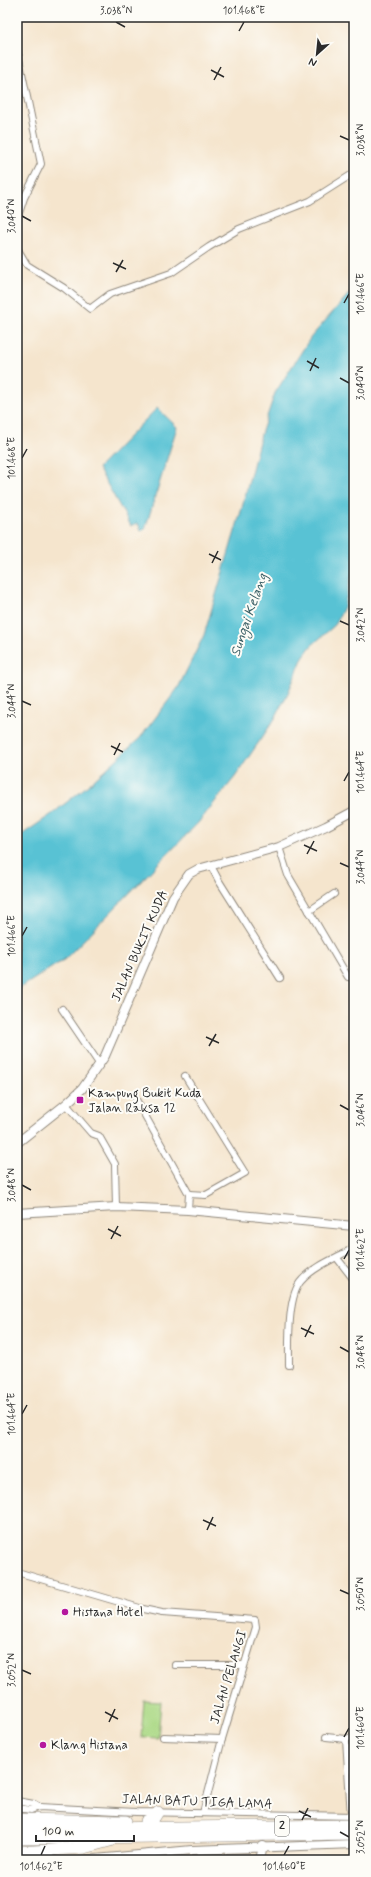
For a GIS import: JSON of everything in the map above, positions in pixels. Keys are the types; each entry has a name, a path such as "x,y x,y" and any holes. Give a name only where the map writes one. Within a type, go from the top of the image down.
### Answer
{"highway":[{"path":"146,1821 155,1817 158,1812"},
{"path":"17,1819 146,1821 173,1828"},
{"name":"2","path":"17,1829 173,1828 353,1819"},
{"name":"2","path":"17,1839 354,1834"},
{"path":"17,1852 84,1848 130,1837"}],"street":[{"path":"17,49 41,164 24,198 17,219"},
{"path":"17,248 27,266 64,288 90,309 110,294 171,273 239,229 310,201 354,174"},
{"name":"JALAN BUKIT KUDA","path":"18,1140 66,1104 82,1089 100,1065 173,897 189,874 198,869 279,847 326,826 354,811"},
{"path":"279,847 288,875 348,977 354,978"},
{"path":"211,866 218,881 280,978"},
{"path":"309,911 334,894"},
{"path":"62,1009 100,1065"},
{"path":"185,1076 245,1174 206,1195 189,1194"},
{"path":"134,1096 189,1194 188,1210"},
{"path":"66,1104 91,1133 99,1136 115,1164 116,1207"},
{"path":"17,1213 116,1207 188,1210 354,1226"},
{"path":"289,1365 292,1312 298,1284 316,1269 352,1249 354,1242"},
{"path":"337,1258 354,1280"},
{"name":"JALAN PELANGI","path":"17,1572 142,1609 162,1613 255,1620 256,1627 222,1739 203,1813"},
{"path":"175,1665 244,1666"},
{"path":"163,1736 222,1739"},
{"path":"326,1737 346,1739 354,1736"},
{"path":"346,1739 353,1819"},
{"name":"JALAN BATU TIGA LAMA","path":"17,1800 34,1804 39,1807"},
{"name":"JALAN BATU TIGA LAMA","path":"17,1808 31,1810 39,1807 353,1819"},
{"path":"85,1860 192,1850 263,1846 354,1844"},
{"path":"260,1860 263,1846"},
{"path":"34,1852 53,1860"}],"green space":[{"path":"144,1701 161,1702 158,1738 141,1737"}],"water":[{"name":"Sungai Kelang","path":"354,288 354,565 344,607 335,625 311,646 303,657 288,693 274,720 235,777 198,823 65,959 17,990 17,838 52,814 92,782 140,738 178,688 204,635 242,508 261,434 275,393 311,337"},
{"path":"157,408 177,427 145,529 141,531 138,523 131,526 98,468"}],"place":[{"name":"Kampung Bukit Kuda Jalan Raksa 12","path":"80,1100"},
{"name":"Histana Hotel","path":"65,1612"},
{"name":"Klang Histana","path":"43,1745"}]}
